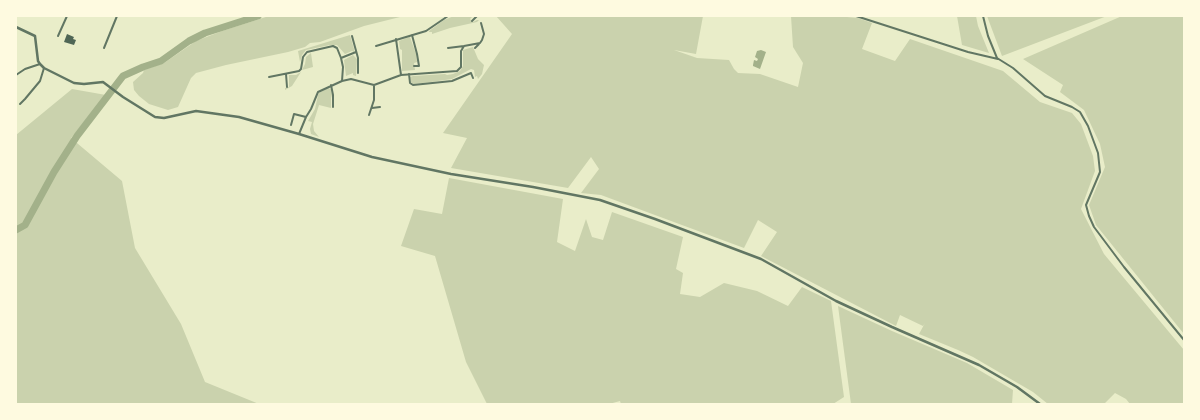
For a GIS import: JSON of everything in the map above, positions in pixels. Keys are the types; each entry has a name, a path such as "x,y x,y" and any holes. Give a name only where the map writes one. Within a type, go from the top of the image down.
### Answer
{"street":[{"path":"58,36 67,16"},
{"path":"104,48 117,16"},
{"path":"376,46 426,31 448,16"},
{"path":"472,21 477,16"},
{"path":"856,16 968,52 999,60 1013,68 1045,96 1072,106 1080,112 1088,126 1098,153 1100,172 1086,205 1094,227 1124,267 1184,340"},
{"path":"983,16 988,36 999,60"},
{"path":"475,48 480,43 484,34 481,23"},
{"path":"16,27 36,36 40,64 44,68 74,83 84,84 103,82 123,97 155,117 175,117 191,112 209,112 239,117 372,157 451,174 533,187 600,200 655,218 761,259 836,301 979,366 1026,393 1040,404"},
{"path":"412,35 419,66 414,66"},
{"path":"352,36 357,52 358,73"},
{"path":"396,40 401,75"},
{"path":"448,48 480,43"},
{"path":"269,77 300,71 304,55 308,51 334,46 338,49 341,58 343,67 342,81"},
{"path":"299,134 318,92 342,81 351,79 374,85 401,75 457,71 461,67 461,51 464,46"},
{"path":"341,58 357,52"},
{"path":"16,75 25,69 40,64"},
{"path":"20,104 40,81 44,68"},
{"path":"405,84 426,85 452,81 471,73 473,78"},
{"path":"286,74 287,87"},
{"path":"409,74 411,85"},
{"path":"332,85 333,107"},
{"path":"369,115 374,98 374,85"},
{"path":"372,108 380,107"},
{"path":"291,125 294,114 306,117"}],"shaded area":[{"path":"269,16 404,16 364,26 320,42 310,43 305,47 288,52 196,73 191,78 178,107 168,110 149,104 134,90 133,82 143,73 144,70 164,63 196,41"},
{"path":"454,16 473,16 470,19 473,22 479,20 477,22 432,34 432,32 429,32 444,20"},
{"path":"496,16 703,16 696,54 674,50 697,58 729,60 738,73 760,74 798,87 803,63 793,47 791,16 847,17 858,18 872,23 862,49 895,61 910,39 1003,71 1040,102 1072,113 1081,124 1093,156 1095,171 1081,209 1104,254 1184,350 1184,404 1130,404 1126,399 1115,393 1104,404 1048,404 1033,392 973,357 919,334 925,323 923,326 900,315 896,326 761,256 777,232 758,220 744,248 601,195 581,193 599,169 591,157 568,188 451,168 467,138 443,133 512,34"},
{"path":"957,16 976,16 978,26 989,53 962,45"},
{"path":"987,16 1107,16 1002,56"},
{"path":"1122,16 1184,16 1184,334 1096,225 1089,205 1105,167 1100,144 1084,110 1060,92 1063,85 1023,59"},
{"path":"350,35 354,52 352,51 345,54 337,45 330,45 306,50 302,55 300,62 298,51"},
{"path":"409,37 416,54 417,62 414,63 415,70 402,71 402,50 400,49 399,41"},
{"path":"473,47 478,59 484,65 482,74 478,79 477,76 475,77 474,70 471,69 452,79 413,84 411,82 410,77 413,76 447,75 460,71 463,66 463,50"},
{"path":"761,50 766,52 760,69 753,65 754,60 757,61 758,59 755,57 757,51"},
{"path":"311,53 313,67 302,70 306,57"},
{"path":"353,55 357,59 356,76 353,75 353,73 346,76 344,60"},
{"path":"301,72 292,86 285,90 285,88 289,87 289,75 296,75"},
{"path":"328,88 331,89 332,95 331,108 319,105 313,124 314,131 319,137 311,134 310,129 312,122 308,121 315,109 318,95 320,92"},
{"path":"72,89 106,95 71,138 122,181 135,248 181,324 205,382 259,404 16,404 16,135"},
{"path":"449,178 563,199 557,242 575,251 586,219 592,237 603,240 612,212 683,237 676,269 683,273 680,294 700,297 724,283 757,291 788,306 802,287 831,301 844,397 833,404 621,404 620,401 609,404 487,404 466,362 435,256 401,246 414,209 442,214"},
{"path":"838,306 967,363 1013,390 1012,404 851,404"}],"building":[{"path":"67,34 74,37 73,39 76,40 74,45 64,42"}],"waterway":[{"path":"16,230 25,225 54,172 77,136 123,76 161,61 189,41 205,33 258,16"}]}
